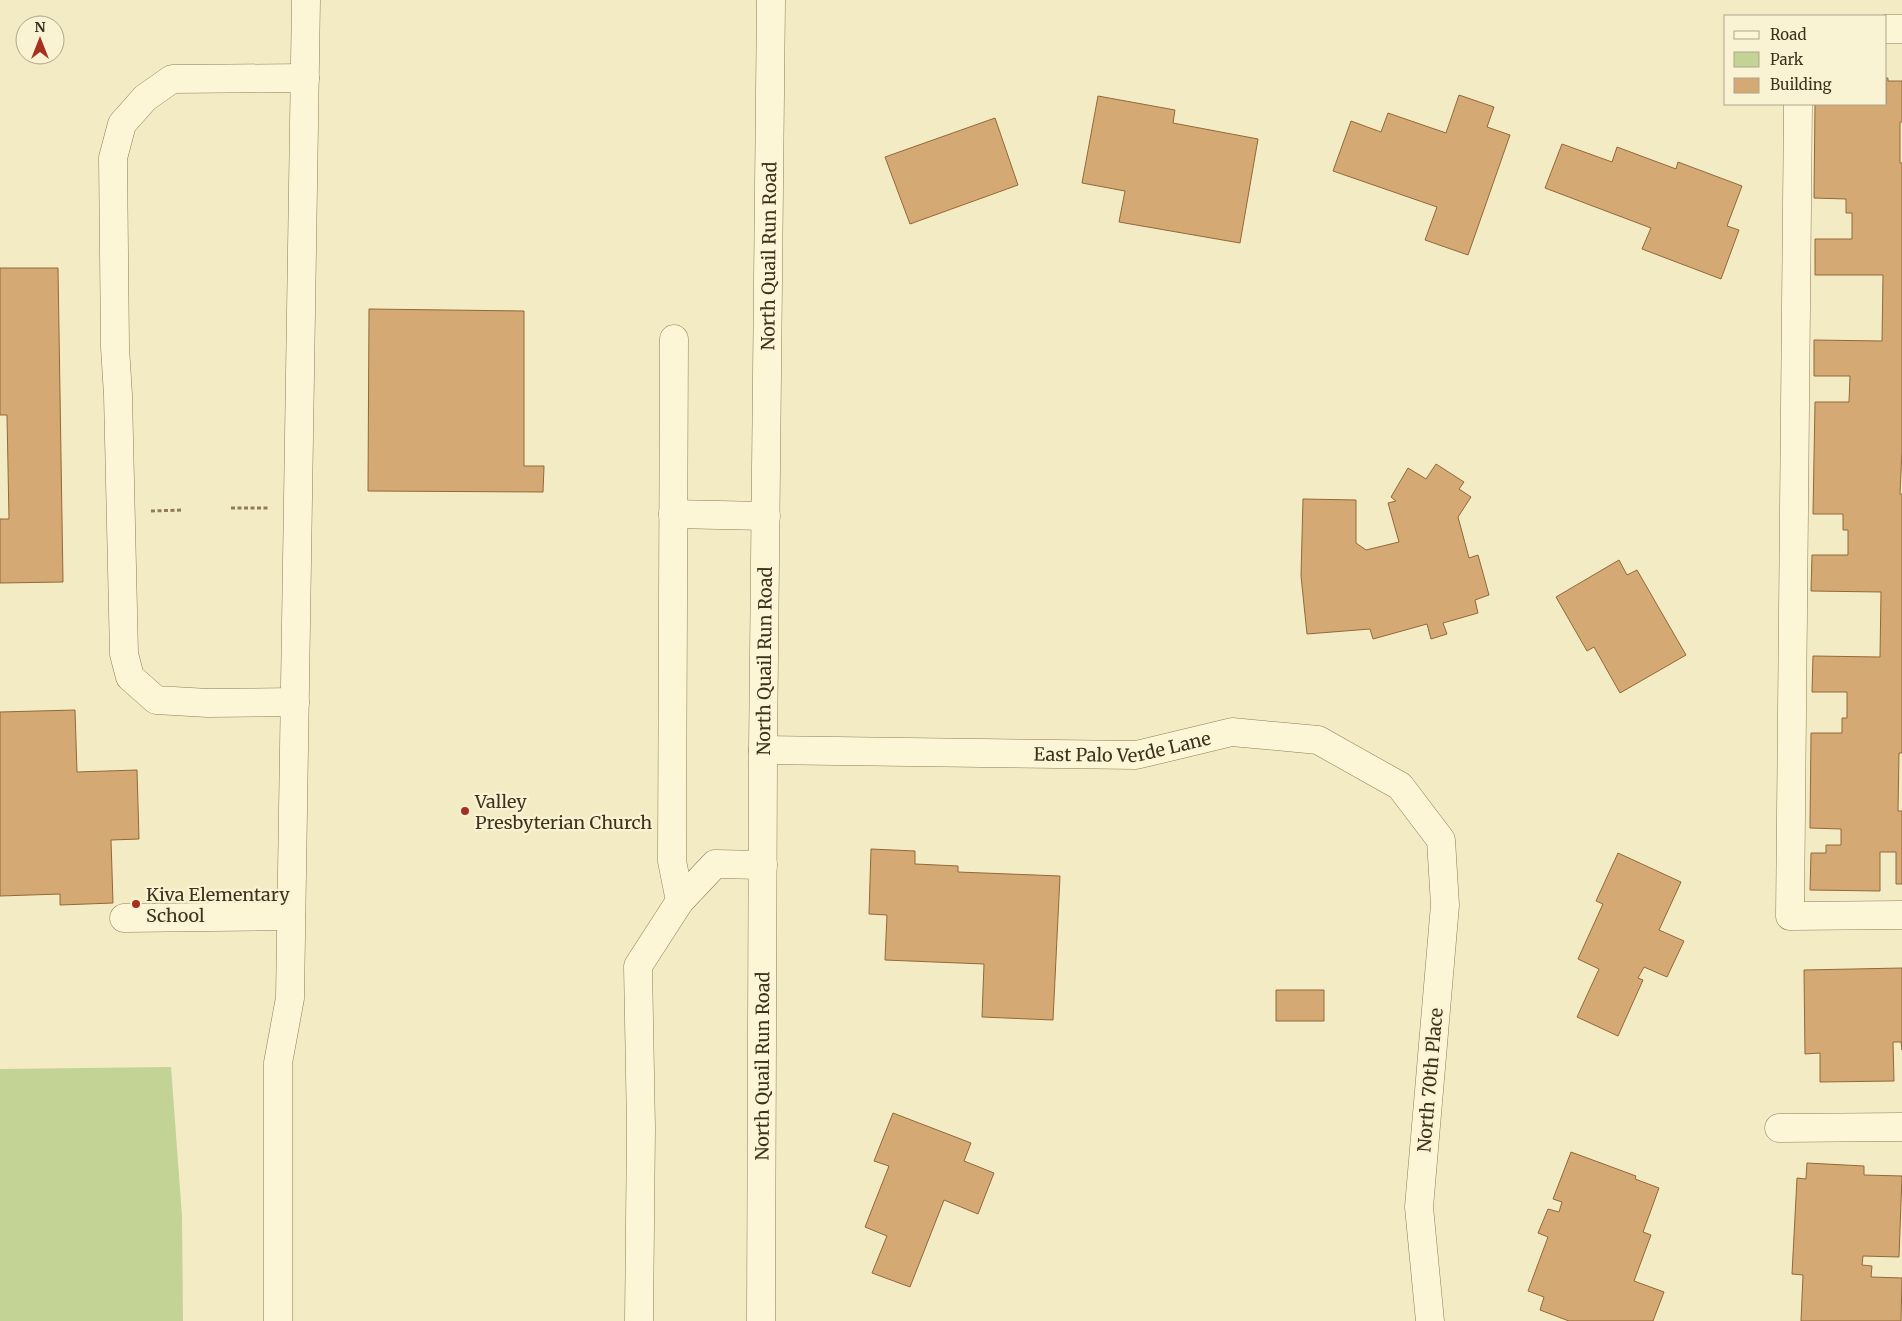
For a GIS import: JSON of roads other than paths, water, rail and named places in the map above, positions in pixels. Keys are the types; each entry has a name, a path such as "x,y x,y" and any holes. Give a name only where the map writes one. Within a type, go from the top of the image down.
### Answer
{"street":[{"path":"278,1321 278,1063 290,998 306,0"},
{"name":"North Quail Run Road","path":"761,1321 763,750 771,0"},
{"path":"1887,29 1902,28"},
{"path":"295,702 208,703 156,700 130,677 124,654 118,394 115,347 113,158 122,124 145,98 172,79 305,78"},
{"path":"1798,105 1790,916 1902,915"},
{"path":"674,339 672,861 680,901"},
{"path":"673,514 766,516"},
{"name":"East Palo Verde Lane","path":"763,750 1136,755 1232,732 1318,740 1400,786 1442,840"},
{"name":"North 70th Place","path":"1430,1321 1419,1207 1445,905 1442,840"},
{"path":"639,1321 640,1128 638,966 680,901 715,864 763,865"},
{"path":"124,918 291,916"},
{"path":"1778,1128 1902,1127"}],"place":[{"name":"Valley Presbyterian Church","path":"465,811"},
{"name":"Kiva Elementary School","path":"136,904"}]}
